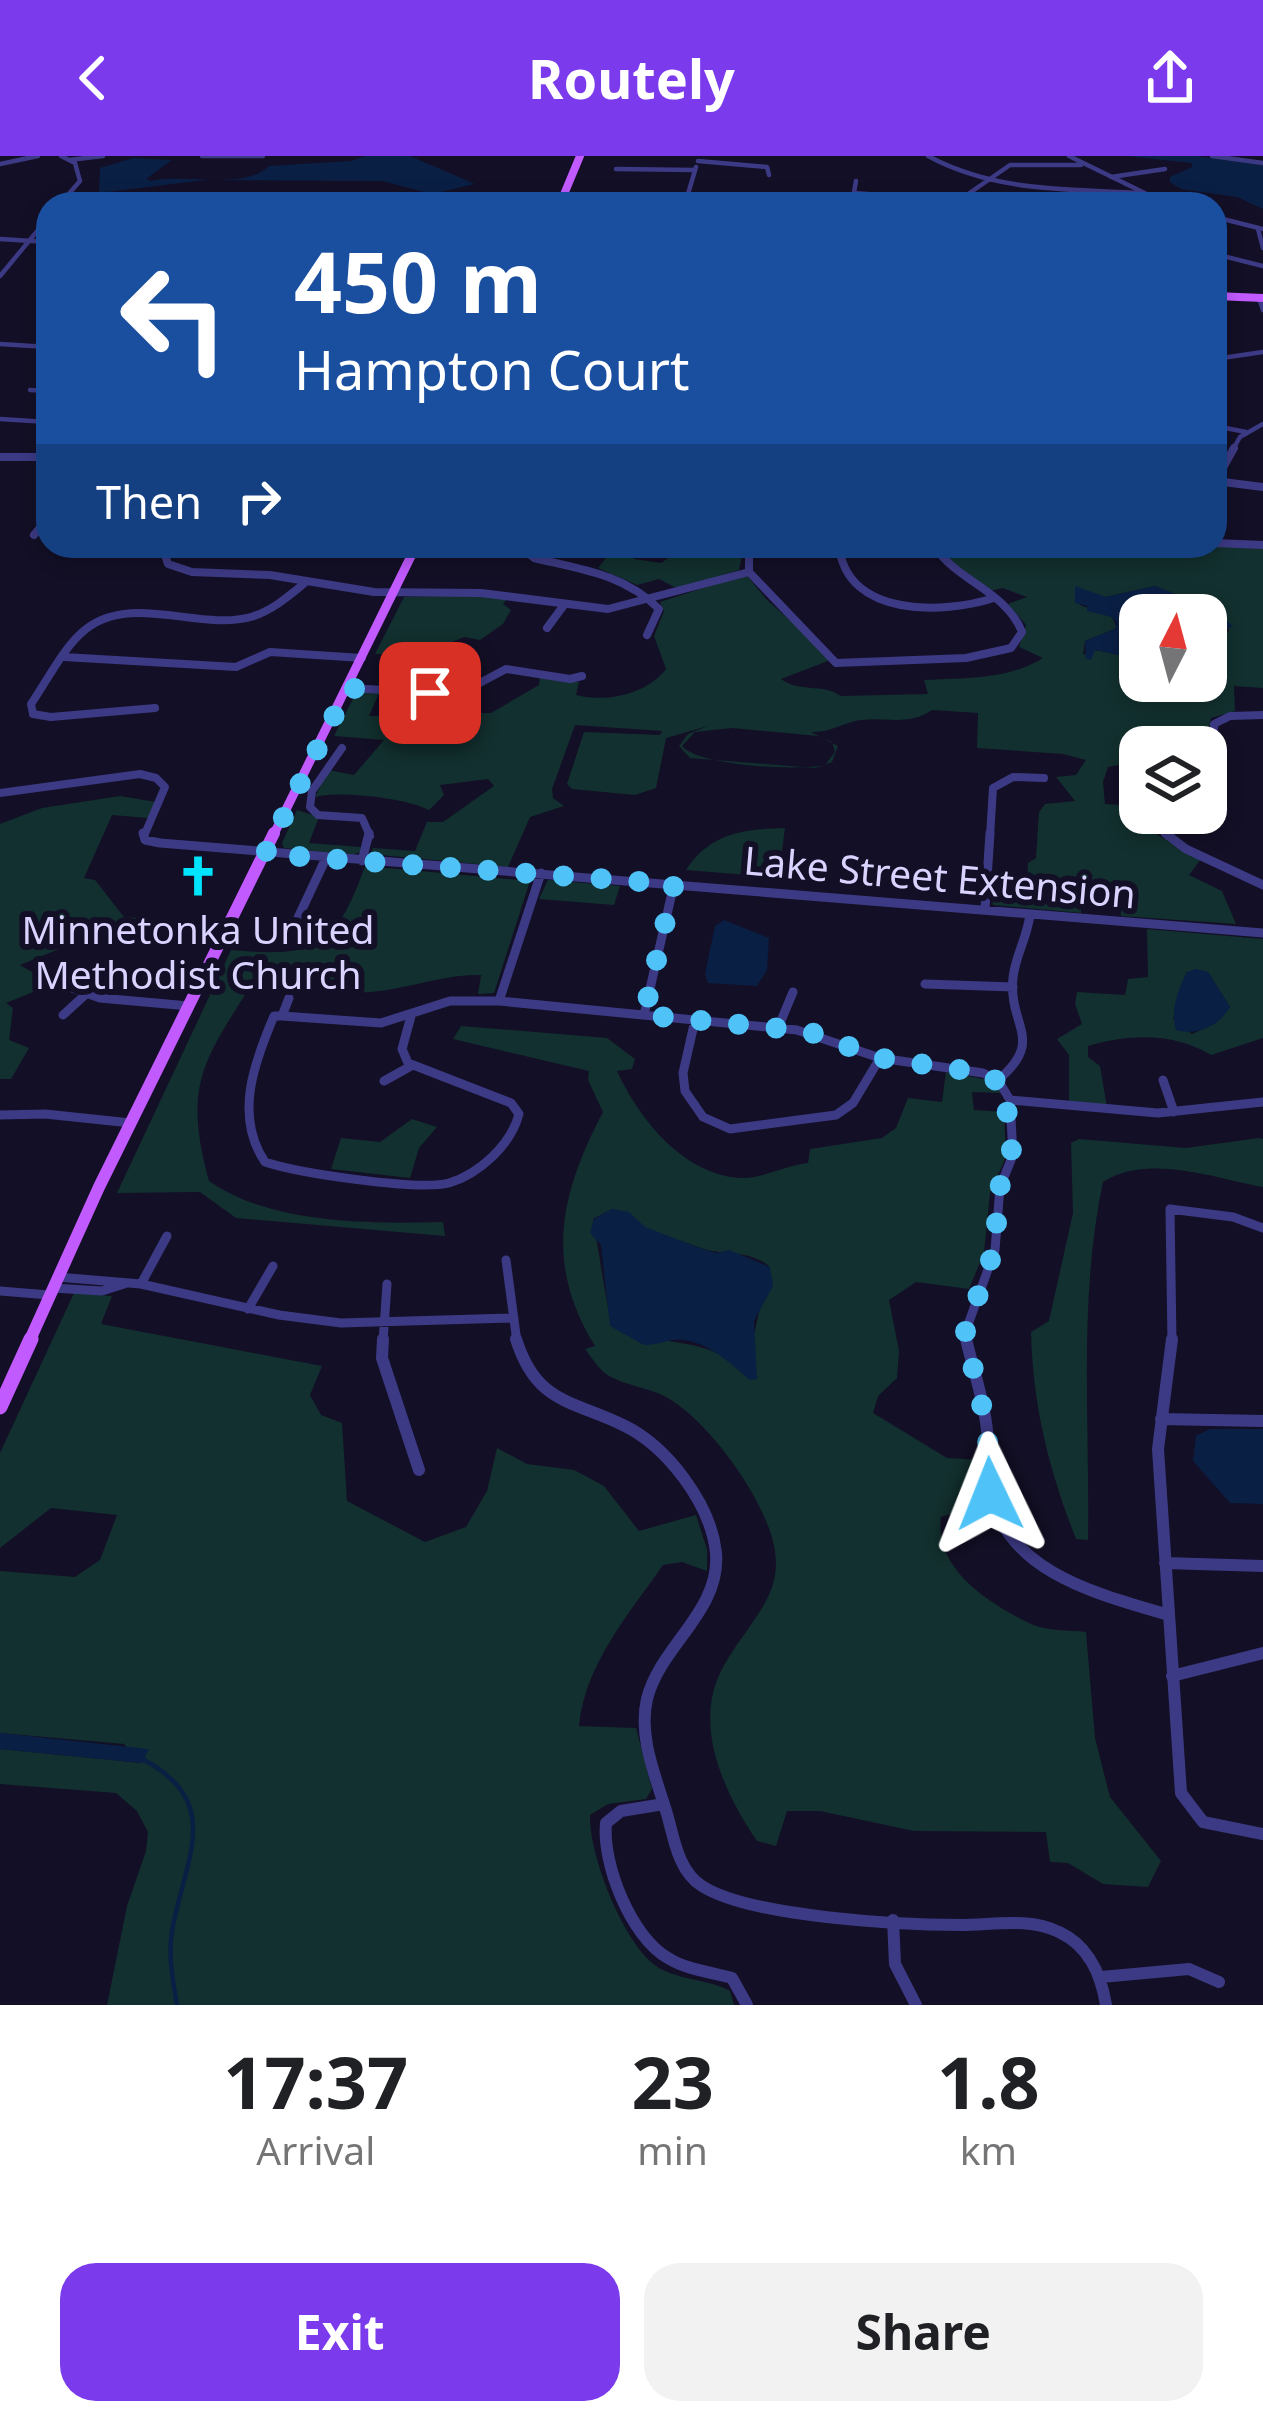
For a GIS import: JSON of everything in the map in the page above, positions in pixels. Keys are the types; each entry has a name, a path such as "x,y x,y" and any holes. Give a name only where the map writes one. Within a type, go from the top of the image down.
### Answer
{"main road":[{"path":"565,192 580,156"},
{"path":"1227,297 1261,298"},
{"path":"0,1407 131,1123 410,558"}],"street":[{"path":"0,164 38,156"},
{"path":"61,156 77,167 80,181 70,192"},
{"path":"69,160 103,156"},
{"path":"202,156 263,156"},
{"path":"928,156 983,179 1066,192"},
{"path":"1069,156 1138,192"},
{"path":"1211,156 1263,164"},
{"path":"689,192 698,158 767,167 770,175"},
{"path":"973,192 983,179 1015,164 1081,165"},
{"path":"616,169 695,170"},
{"path":"1108,178 1165,169"},
{"path":"854,192 856,181"},
{"path":"1227,220 1261,229 1263,248"},
{"path":"0,276 36,233"},
{"path":"0,239 36,243"},
{"path":"1227,257 1263,266"},
{"path":"1261,298 1263,310"},
{"path":"0,344 36,346"},
{"path":"1227,357 1263,352"},
{"path":"30,390 36,390"},
{"path":"0,419 36,421"},
{"path":"1227,428 1246,431 1263,424"},
{"path":"1227,462 1246,431"},
{"path":"0,457 36,457"},
{"path":"1227,482 1263,487"},
{"path":"1227,543 1263,545"},
{"path":"166,558 182,570 270,574 393,593 481,592 608,609 749,572"},
{"path":"534,558 604,573 652,601 659,612 646,635"},
{"path":"749,558 749,572 769,596 824,641 836,663 966,658 1006,650 1019,640 1021,626 1012,611 941,558"},
{"path":"840,558 853,579 889,604 947,608 994,598"},
{"path":"33,714 31,704 88,626 107,617 234,620 264,611 306,582"},
{"path":"548,628 565,605"},
{"path":"100,608 107,617"},
{"path":"64,657 236,667 270,652 362,658"},
{"path":"348,688 451,695 473,690 506,668 570,679 582,676"},
{"path":"18,721 33,714 51,717 155,707"},
{"path":"1214,726 1230,716 1263,715"},
{"path":"342,748 312,791 311,811 357,816 371,838 362,861"},
{"name":"Lake Street Extension","path":"0,793 121,774 148,776 165,787 145,840 265,854 1263,933"},
{"path":"985,909 993,788 1013,777 1044,778"},
{"path":"1169,834 1176,843 1240,869 1263,885"},
{"path":"297,920 326,858"},
{"path":"499,1001 541,873"},
{"path":"644,1015 674,884"},
{"path":"998,1080 1018,1065 1025,1051 1013,987 1030,914"},
{"path":"58,983 85,995 190,1006"},
{"path":"925,984 1013,987"},
{"path":"778,1028 793,992"},
{"path":"63,1015 85,995"},
{"path":"282,1016 289,998"},
{"path":"411,1016 402,1049 411,1066 517,1108 516,1126 491,1159 460,1181 431,1186 275,1168 257,1154 250,1072 274,1016 366,1024 411,1016 449,1001 499,1001 816,1033 880,1058 983,1073 998,1080 1010,1100 1012,1155 1000,1186 994,1250 965,1333 987,1428 990,1494 1006,1532 1038,1564 1085,1589 1168,1615"},
{"path":"694,1019 683,1073 685,1091 703,1117 730,1130 836,1115 854,1103 880,1058"},
{"path":"385,1082 411,1066"},
{"path":"1163,1080 1174,1112"},
{"path":"1010,1100 1174,1112 1263,1102"},
{"path":"0,1115 45,1114 131,1123"},
{"path":"1263,1228 1233,1217 1170,1209 1173,1347 1161,1419 1168,1615 1184,1803 1208,1826 1263,1834"},
{"path":"135,1283 167,1236"},
{"path":"506,1260 520,1351 539,1381 572,1411 640,1434 685,1483 713,1538 717,1557 711,1587 661,1664 646,1702 646,1743 683,1866 719,1896 893,1920 960,1925 1015,1922 1057,1930 1078,1944 1101,1977 1106,2005"},
{"path":"248,1309 273,1266"},
{"path":"0,1291 53,1287 102,1292 135,1283 309,1320 382,1324 514,1318"},
{"path":"387,1284 382,1358 418,1470"},
{"path":"1161,1419 1182,1423 1263,1420"},
{"path":"1165,1563 1263,1566"},
{"path":"1172,1676 1263,1653"},
{"path":"664,1804 621,1810 606,1823 604,1842 616,1876 660,1953 686,1966 732,1978 747,2005"},
{"path":"893,1920 895,1964 916,2005"},
{"path":"1101,1977 1189,1970 1220,1982"}],"green space":[{"path":"1227,547 1263,547 1263,688 1234,686 1235,711 1211,718 1210,726 1119,726 1119,765 1108,767 1103,782 1105,804 1119,805 1119,834 1156,834 1201,859 1189,875 1222,891 1236,924 1121,916 1119,898 1109,892 1081,890 1081,913 993,905 992,899 1036,901 1035,890 1027,886 1028,863 1036,858 1039,812 1045,804 1075,801 1056,777 1076,775 1086,760 977,748 978,713 932,710 915,718 861,720 811,732 822,738 732,728 695,732 682,746 717,760 690,758 679,746 688,734 708,726 666,738 656,788 635,795 572,789 567,784 584,732 660,735 662,731 575,725 552,789 553,798 564,806 530,817 508,867 370,854 373,848 415,851 427,822 443,822 494,786 488,779 440,785 444,795 429,810 372,796 315,797 328,770 354,775 384,740 334,736 356,693 379,693 369,716 491,713 539,685 540,676 579,682 576,695 626,694 648,685 666,669 654,636 664,611 660,602 740,576 748,577 824,650 828,661 781,679 841,696 928,694 924,680 1001,674 1043,658 1019,647 1026,625 1008,604 1027,597 1003,588 989,591 946,558 1227,558"},
{"path":"606,558 661,563 668,558 742,558 739,570 678,589 659,579 637,585 598,568"},
{"path":"404,597 508,598 503,604 511,610 503,624 480,640 464,637 419,656 375,654"},
{"path":"120,796 156,802 148,818 112,815 84,878 95,880 124,917 217,923 208,941 100,932 91,946 59,949 20,965 44,979 43,988 6,1003 13,1008 9,1040 29,1048 11,1079 0,1079 0,824 42,808"},
{"path":"297,810 319,817 309,843 361,847 360,852 284,848"},
{"path":"785,828 779,874 772,877 686,870 717,841 755,830"},
{"path":"365,866 530,881 494,993 478,994 481,975 351,992 341,980 319,979 316,970 305,966 257,975 204,1071 198,1117 201,1146 209,1181 261,1206 353,1221 443,1222 445,1236 236,1218 200,1192 117,1193 231,950 284,952 319,941 344,914"},
{"path":"548,880 620,886 614,905 539,899"},
{"path":"1147,929 1263,939 1263,1038 1211,1055 1182,1042 1151,1037 1088,1046 1088,1057 1100,1066 1107,1107 1069,1102 1069,1055 1057,1039 1082,1024 1075,1004 1077,992 1125,995 1128,979 1148,977","holes":["1187,972 1208,972 1230,1007 1216,1023 1192,1034 1173,1019"]},
{"path":"461,1026 607,1038 635,1059 632,1069 617,1071 638,1108 666,1142 702,1168 743,1178 808,1163 810,1149 882,1138 896,1128 908,1098 942,1102 946,1072 994,1081 1002,1093 972,1092 974,1110 1004,1112 1006,1157 990,1193 984,1253 969,1289 916,1282 889,1300 899,1351 897,1378 878,1396 873,1413 947,1458 980,1460 985,1504 941,1517 946,1553 967,1582 1031,1624 1086,1632 1095,1738 1110,1797 1161,1861 1148,1887 1103,1884 1068,1863 1050,1862 1046,1832 914,1831 820,1811 787,1811 776,1846 757,1841 724,1781 711,1736 710,1713 722,1669 768,1597 776,1561 772,1538 746,1483 702,1426 669,1399 609,1376 585,1349 595,1346 569,1286 564,1229 576,1172 603,1112 588,1080 589,1071 453,1039","holes":["612,1209 656,1232 707,1250 752,1257 769,1266 745,1376 732,1362 700,1347 611,1326 593,1219"]},
{"path":"412,1119 437,1127 419,1148 410,1178 331,1169 341,1138 380,1142"},
{"path":"1079,1139 1186,1148 1263,1139 1263,1187 1160,1168 1139,1169 1103,1182 1088,1315 1088,1540 1076,1539 1044,1438 1031,1332 1049,1321 1073,1213 1071,1143"},
{"path":"74,1293 112,1296 101,1324 322,1366 310,1395 321,1415 342,1423 347,1501 425,1542 466,1527 487,1491 497,1448 527,1464 574,1470 604,1486 639,1531 696,1515 707,1549 707,1571 682,1562 663,1565 599,1661 579,1726 636,1728 652,1789 646,1799 608,1804 590,1815 595,1851 618,1914 651,1962 730,1991 734,2005 107,2005 148,1832 137,1811 116,1793 0,1784 0,1749 141,1763 124,1744 0,1733 0,1571 75,1577 100,1560 117,1515 51,1508 0,1548 0,1453"}],"water":[{"path":"365,156 410,156 475,184 424,192 382,181 205,180 99,192 100,168 133,158 172,160 146,179 151,181 181,179 230,180 269,166"},
{"path":"1126,156 1197,156 1263,165 1263,209 1227,192 1181,189 1170,182 1170,177 1192,163"},
{"path":"1075,586 1106,597 1119,594 1119,655 1095,650 1091,660 1086,659 1085,641 1117,624 1112,617 1075,603"},
{"path":"1155,586 1175,594 1119,594"},
{"path":"724,920 769,938 767,970 757,986 708,983 705,974 715,926"},
{"path":"1187,972 1208,972 1230,1007 1207,1028 1176,1030 1178,993"},
{"path":"612,1209 629,1212 645,1227 697,1247 716,1253 729,1250 770,1267 773,1286 754,1321 757,1379 750,1380 715,1352 695,1343 673,1340 644,1345 610,1326 601,1245 590,1233 594,1219"},
{"path":"1210,1429 1263,1429 1263,1504 1230,1503 1193,1461 1196,1436"},
{"path":"0,1733 149,1749 142,1763 0,1749"}],"waterway":[{"path":"144,1760 169,1777 192,1815 190,1857 171,1940 177,2005"}],"place":[{"name":"Minnetonka United Methodist Church","path":"198,876"}],"route":[{"path":"430,693 348,688 265,854 674,884 644,1015 807,1031 880,1058 983,1073 1004,1085 1010,1100 1012,1155 1000,1186 994,1250 965,1333 987,1428 990,1494"}]}
